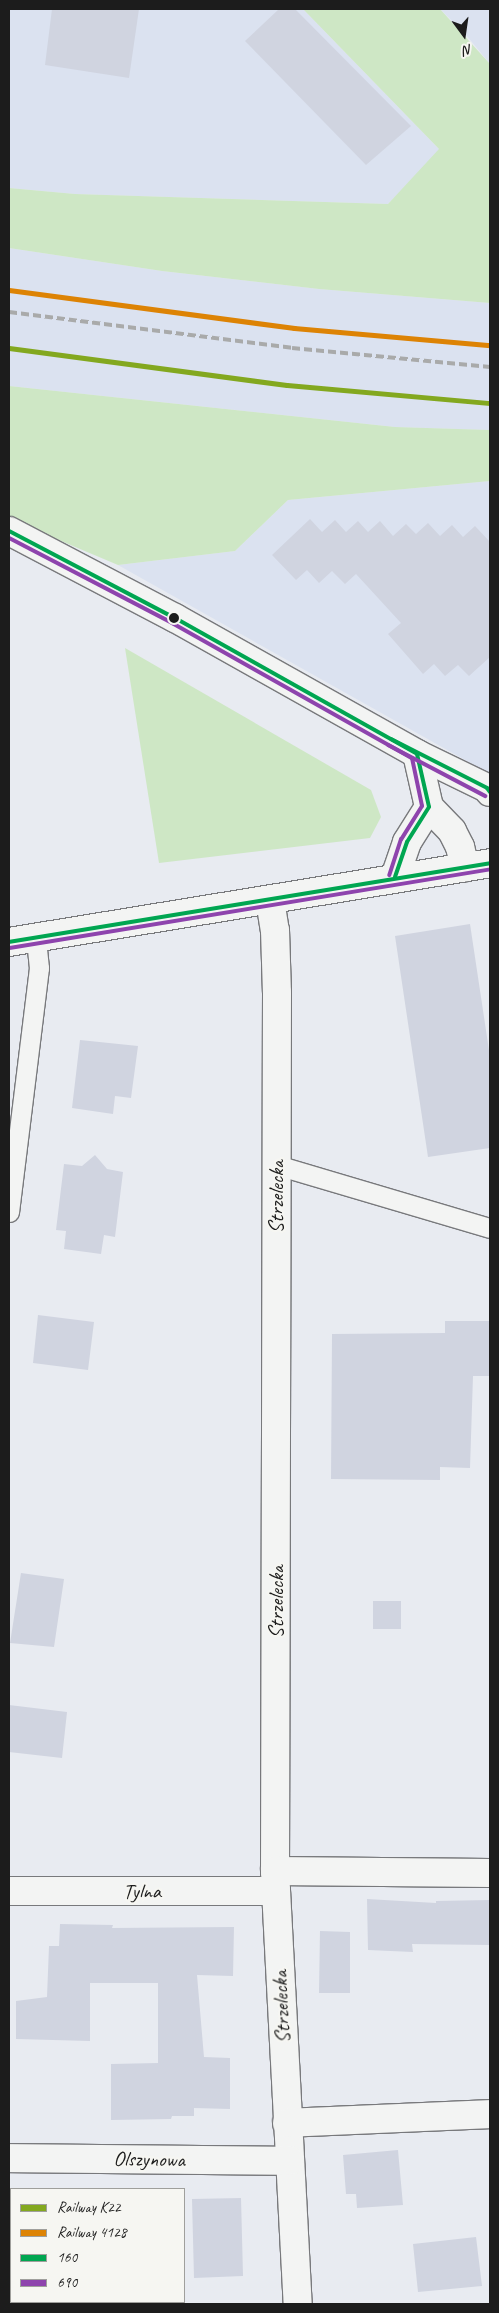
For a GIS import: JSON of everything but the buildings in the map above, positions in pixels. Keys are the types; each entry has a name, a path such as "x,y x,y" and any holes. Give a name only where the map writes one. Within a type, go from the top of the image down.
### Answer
{"street":[{"path":"9,531 175,618 417,754 486,788 490,792"},
{"path":"417,754 429,807 452,831 460,847 478,865"},
{"path":"394,877 407,842 429,807"},
{"path":"9,942 270,900 394,877 478,865"},
{"name":"Strzelecka","path":"270,900 275,930 277,993 275,1881 298,2304"},
{"name":"Tylna","path":"9,1891 490,1873"},
{"path":"287,2122 490,2114"},
{"name":"Olszynowa","path":"9,2158 290,2161"}],"lane":[{"path":"9,1212 39,968 36,937"},
{"path":"276,1164 490,1228"}],"shaded area":[{"path":"9,9 303,9 440,150 388,204 75,194 9,188"},
{"path":"440,9 490,9 490,64 467,36"},
{"path":"9,248 162,271 319,289 490,303 490,430 395,427 9,386"},
{"path":"490,481 490,774 118,565 235,551 288,500"}],"green space":[{"path":"303,9 440,9 490,64 490,303 319,289 162,271 9,248 9,188 75,194 388,204 439,149"},
{"path":"9,386 395,427 490,430 490,481 288,500 235,551 118,565 9,519"},
{"path":"125,648 371,790 381,817 370,838 159,863"}],"railway":[{"path":"9,312 292,348 490,367"}],"rail line":[{"name":"4128","path":"9,290 294,328 490,345"},
{"name":"K22","path":"9,348 287,385 490,403"}],"transit line":[{"name":"160","path":"9,531 175,618 417,754 429,807 407,842 395,877"},
{"name":"690","path":"9,538 172,623 412,758 422,806 401,839 389,875"},
{"name":"160","path":"391,739 487,788 490,792"},
{"name":"690","path":"388,745 485,796"},
{"name":"160","path":"9,942 490,863"},
{"name":"690","path":"10,948 490,869"}]}
